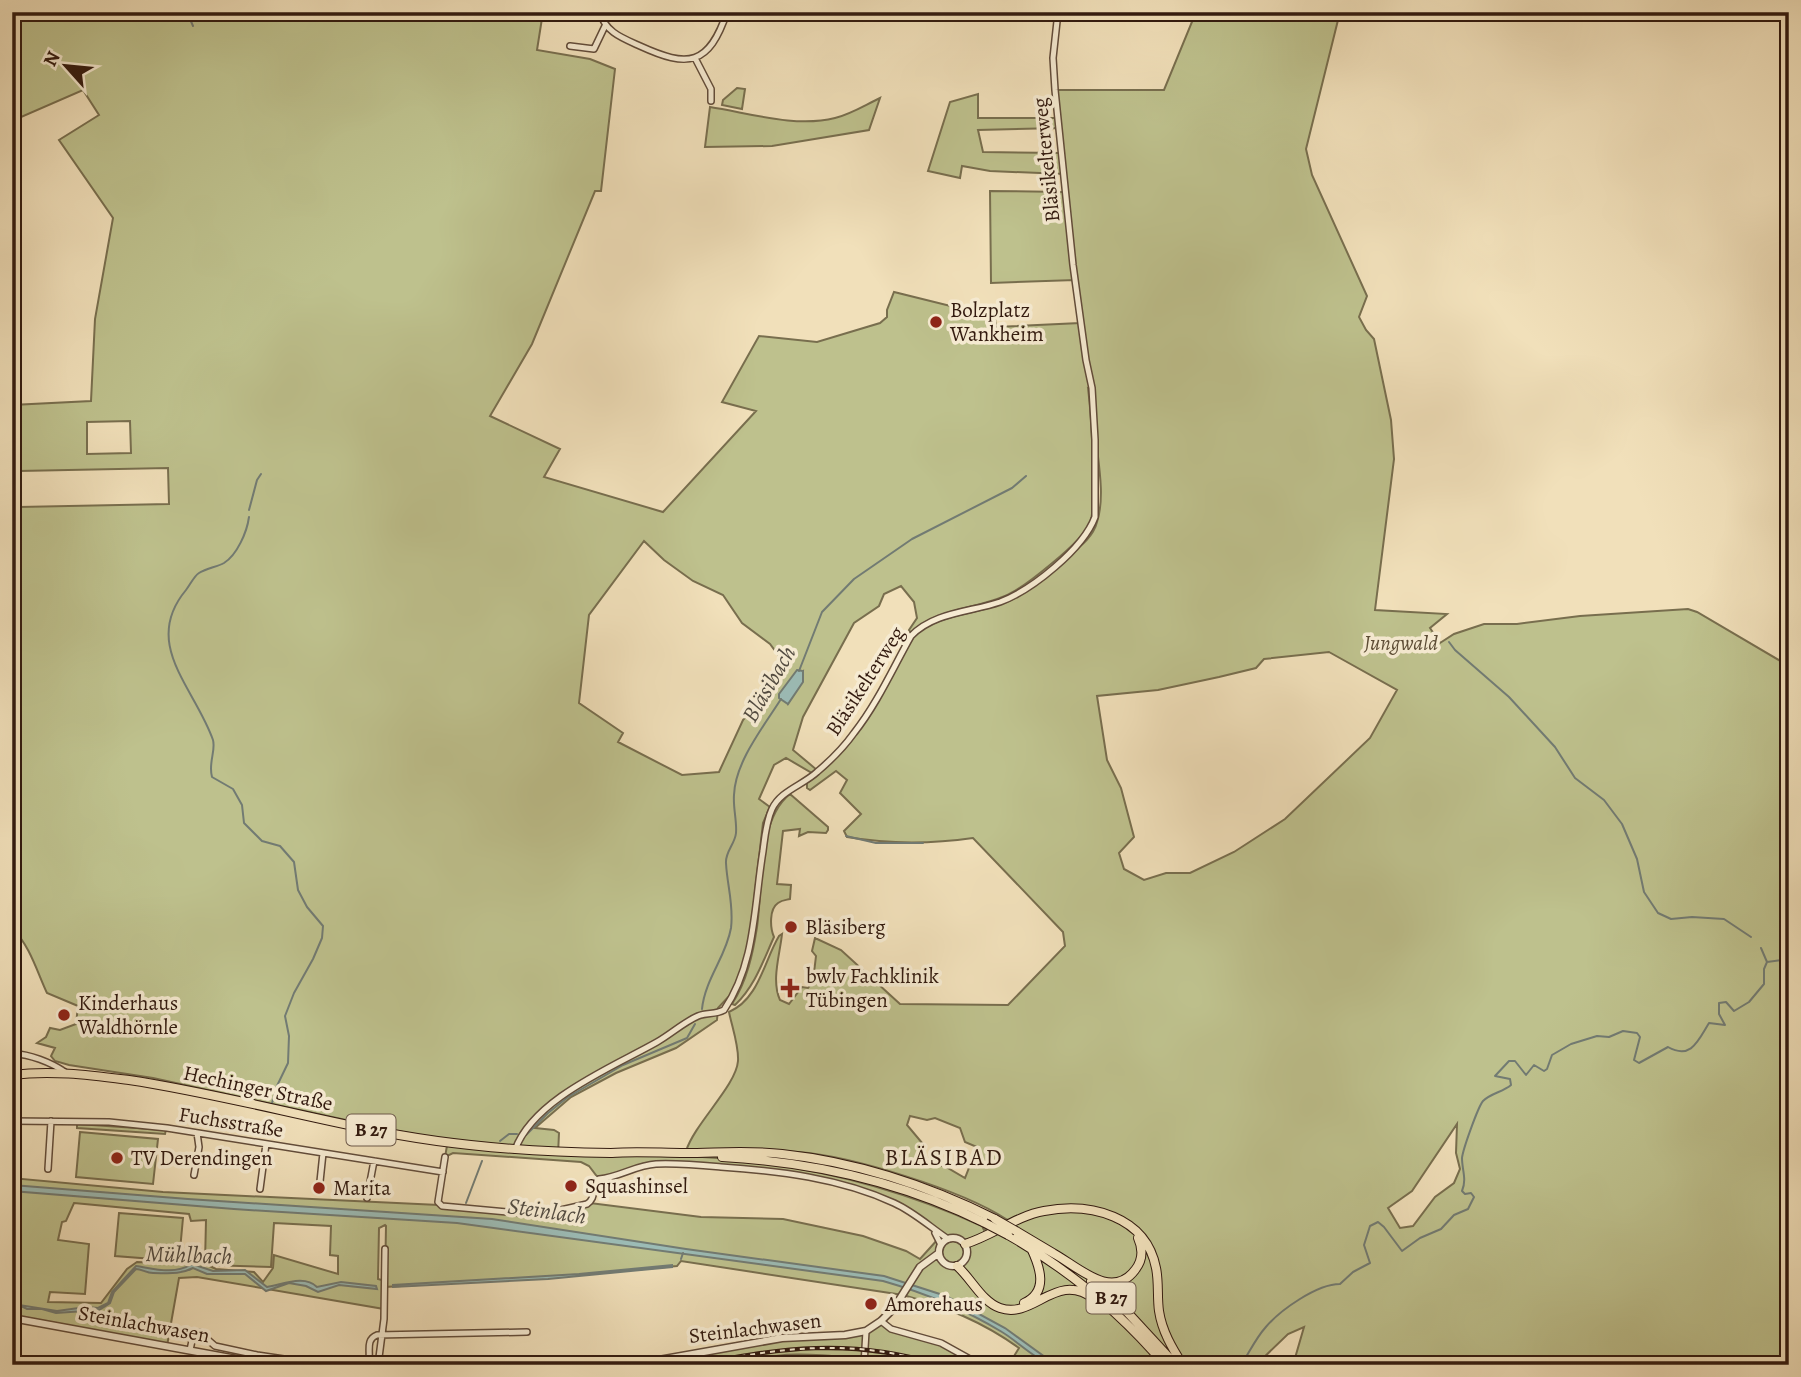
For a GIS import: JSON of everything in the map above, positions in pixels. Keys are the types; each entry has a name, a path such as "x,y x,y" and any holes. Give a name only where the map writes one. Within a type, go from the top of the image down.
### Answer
{"main road":[{"name":"Hechinger Straße","path":"12,1075 65,1072 191,1090 426,1140 514,1150 611,1153"},
{"name":"B 27","path":"611,1153 752,1152 798,1156 907,1182 995,1219 1091,1291 1126,1323 1165,1365"},
{"name":"B 27","path":"611,1153 740,1158 818,1168 904,1189 942,1203 1051,1252 1095,1284 1128,1313 1176,1365"},
{"path":"966,1247 1021,1218 1043,1211 1088,1209 1106,1213 1128,1223 1144,1239 1152,1255 1156,1269 1159,1313 1170,1345 1183,1365"},
{"path":"966,1247 1024,1220 1066,1210 1113,1219 1134,1232 1142,1251 1136,1270 1128,1277 1111,1283 1092,1278 1051,1252"},
{"path":"960,1264 993,1301 1009,1306 1018,1305 1035,1294 1041,1280 1039,1266 1031,1248"},
{"path":"960,1264 985,1298 1000,1308 1019,1308 1051,1293 1070,1289 1088,1294 1126,1323"}],"street":[{"path":"600,12 605,26 614,34 666,58 680,61 695,58 716,41 727,12"},
{"name":"Bläsikelterweg","path":"514,1150 539,1114 568,1091 699,1016 724,1010 736,993 748,956 765,836 774,804 816,774 854,734 870,711 911,636 943,617 1002,601 1023,591 1062,559 1085,537 1091,527 1095,517 1092,388 1070,242 1055,90 1053,58 1058,12"},
{"path":"570,46 594,49 605,26"},
{"path":"695,58 711,89 710,101"},
{"name":"Hechinger Straße","path":"12,1054 21,1054 65,1072"},
{"path":"36,1073 38,1060"},
{"name":"Fuchsstraße","path":"12,1121 109,1122 197,1133 443,1172"},
{"path":"48,1169 51,1121"},
{"path":"194,1175 199,1147 197,1133"},
{"path":"260,1189 266,1144"},
{"path":"318,1191 323,1153"},
{"path":"445,1157 438,1202 442,1206 539,1214 590,1203 599,1179 617,1177 644,1165 755,1169 796,1175 860,1190 903,1208 948,1239 957,1238 966,1247 960,1264 950,1266 943,1261 939,1253 948,1239"},
{"path":"367,1198 374,1161"},
{"path":"933,1230 942,1245"},
{"path":"378,1365 382,1335 385,1249"},
{"name":"Steinlachwasen","path":"631,1365 782,1338 845,1335 866,1331 894,1308 924,1263 939,1253"},
{"path":"915,1276 931,1264 943,1261"},
{"name":"Steinlachwasen","path":"12,1318 269,1365"},
{"path":"881,1321 891,1329 941,1343 977,1363 1012,1361 1021,1365"},
{"path":"864,1365 866,1331"},
{"path":"190,1350 194,1333 201,1332 215,1346 324,1365"},
{"path":"368,1365 370,1340 375,1335 527,1332"}],"green space":[{"name":"Jungwald","path":"12,12 543,12 537,50 590,59 615,69 601,191 595,191 532,344 490,416 560,449 544,477 663,512 756,411 722,402 759,336 817,342 880,323 887,317 894,292 995,317 996,327 1080,323 1075,280 991,283 990,191 1065,192 1064,174 990,171 962,166 960,178 928,171 950,102 978,94 978,118 1057,118 1055,90 1164,90 1196,12 1340,12 1306,149 1312,175 1367,296 1359,317 1374,339 1391,420 1394,459 1375,610 1447,614 1430,628 1440,643 1454,634 1484,624 1517,624 1580,616 1688,609 1789,666 1789,1362 1785,1365 1293,1365 1304,1327 1288,1334 1256,1365 1020,1365 1011,1361 1019,1348 992,1330 949,1310 903,1295 681,1261 677,1266 554,1277 385,1287 384,1309 197,1277 179,1278 167,1346 12,1318 12,1178 163,1192 439,1205 539,1215 590,1203 701,1217 783,1219 863,1236 906,1251 920,1259 938,1239 933,1230 916,1215 860,1190 796,1175 658,1164 599,1179 589,1166 581,1162 453,1153 445,1157 448,1140 153,1078 69,1065 55,1061 51,1056 55,1048 37,1043 46,1037 50,1028 60,1030 76,1024 78,1006 47,993 24,944 14,931 12,932 12,405 91,401 95,319 113,218 59,140 99,115 83,90 12,121","holes":["1059,128 1061,153 983,152 978,130","1088,388 1095,394 1094,425 1101,492 1097,522 1089,538 1019,596 999,605 938,622 916,634 855,732 841,751 807,783 810,790 836,771 847,780 840,793 861,814 844,831 847,837 910,842 973,838 1063,932 1065,946 1008,1005 900,1004 841,950 815,938 812,951 816,956 813,981 808,988 802,987 789,1004 780,1000 776,984 782,934 754,989 739,1006 729,1012 737,1049 736,1071 686,1151 798,1152 847,1160 935,1186 1006,1219 984,1230 982,1226 927,1203 871,1185 785,1166 682,1156 558,1155 559,1133 535,1128 571,1097 616,1073 676,1048 717,1020 718,1008 732,993 743,966 750,935 763,823 770,807 759,799 774,765 786,758 812,773 817,770 793,750 803,717 854,623 879,606 884,594 901,586 914,602 917,618 909,630 911,633 944,614 993,601 1014,592 1065,552 1085,531 1092,514","130,421 131,453 87,454 87,422","168,468 169,504 19,507 19,471","644,541 693,581 723,595 742,623 770,644 787,667 743,720 719,772 682,775 618,742 623,733 579,703 589,615","1329,652 1397,690 1370,738 1285,819 1234,852 1190,873 1166,873 1144,880 1124,869 1119,853 1134,837 1121,788 1107,760 1097,696 1158,690 1256,668 1264,659","803,671 802,682 788,703 791,680","910,1116 927,1120 935,1118 960,1128 965,1142 977,1147 965,1178 946,1167 919,1160 923,1144 907,1125","1457,1124 1456,1153 1460,1169 1454,1183 1435,1197 1413,1226 1400,1228 1388,1208 1412,1191","74,1203 189,1214 191,1221 206,1220 205,1263 137,1262 127,1269 101,1303 48,1302 50,1292 85,1294 89,1244 58,1240 62,1222 66,1221","274,1223 331,1226 330,1255 338,1256 338,1274 274,1255 273,1268 263,1282 254,1272 216,1269 207,1265 271,1267","385,1225 385,1281 378,1279 379,1228"]},
{"path":"737,88 745,89 742,109 722,105 723,100"},
{"path":"880,98 869,130 772,146 705,147 710,107 756,116 820,121 847,114"},
{"path":"790,794 828,827 828,830 826,833 808,832 799,836 800,829 783,831 777,884 791,885 790,899 775,906 771,924 774,937 753,981 735,1005 732,1004 745,976 755,937 767,837 779,806"},
{"path":"77,1124 166,1130 165,1134 77,1128"},
{"name":"TV Derendingen","path":"80,1132 158,1139 153,1184 76,1177"},
{"path":"119,1213 183,1218 179,1261 115,1256"},
{"path":"881,1321 941,1343 976,1365 864,1365 864,1359 804,1354 772,1356 746,1365 631,1365 782,1338 857,1333"}],"water":[{"name":"Bläsibach","path":"797,670 803,671 803,682 788,704 779,698 779,694"},
{"path":"12,1185 492,1219 884,1276 946,1296 1005,1328 1056,1365 1043,1361 1002,1332 959,1309 883,1281 457,1223 12,1191"},
{"path":"192,1264 213,1271 245,1270 267,1287 293,1281 306,1281 317,1287 341,1282 376,1286 377,1289 339,1285 318,1292 306,1286 289,1283 266,1291 245,1274 207,1274 193,1268 168,1273 151,1273 136,1269 114,1292 110,1303 99,1310 56,1313 27,1309 19,1305 57,1311 98,1308 108,1303 112,1292 136,1266 171,1270"},
{"path":"672,1265 548,1279 393,1287 393,1285 579,1274"}],"waterway":[{"path":"187,12 193,26"},
{"path":"249,510 261,474"},
{"name":"Bläsibach","path":"799,671 822,612 854,579 912,539 1012,488 1026,476"},
{"path":"249,517 244,536 233,555 224,563 202,571 194,578 174,610 169,629 170,647 176,666 213,740 212,777 233,789 242,805 244,823 262,841 280,846 294,862 298,890 307,907 323,926 322,938 285,1016 289,1036 288,1063 275,1090"},
{"path":"1449,642 1509,697 1555,747 1575,778 1604,800 1622,824 1637,859 1644,892 1658,913 1671,919 1724,919 1751,937"},
{"name":"Bläsibach","path":"702,1009 707,988 725,949 731,928 732,911 726,859 736,833 734,800 739,770 781,699"},
{"path":"846,836 876,843 923,843"},
{"path":"1761,948 1767,962"},
{"path":"1241,1365 1262,1332 1280,1314 1310,1293 1340,1284 1353,1272 1370,1263 1364,1245 1370,1226 1378,1222 1402,1251 1420,1238 1441,1229 1454,1215 1468,1209 1474,1197 1471,1193 1465,1194 1462,1191 1463,1153 1483,1101 1511,1085 1510,1079 1495,1076 1509,1061 1515,1061 1526,1075 1534,1065 1544,1071 1552,1055 1571,1044 1597,1036 1609,1037 1623,1031 1637,1033 1640,1037 1634,1060 1639,1063 1668,1047 1688,1050 1697,1042 1709,1023 1725,1025 1719,1014 1719,1003 1726,1002 1734,1011 1749,1002 1764,984 1767,962 1789,959"},
{"name":"Bläsibach","path":"526,1135 568,1097 623,1065 687,1038 695,1024"},
{"path":"272,1103 275,1093"},
{"name":"Bläsibach","path":"500,1141 509,1134 517,1134"},
{"name":"Bläsibach","path":"466,1203 482,1161"},
{"name":"Mühlbach","path":"681,1259 683,1253"}],"railway":[{"path":"691,1365 755,1354 816,1348 876,1351 940,1365"}],"place":[{"name":"Bolzplatz Wankheim","path":"936,322"},
{"name":"Bläsiberg","path":"791,927"},
{"name":"bwlv Fachklinik Tübingen","path":"790,988"},
{"name":"Kinderhaus Waldhörnle","path":"64,1015"},
{"name":"TV Derendingen","path":"117,1158"},
{"name":"Squashinsel","path":"571,1186"},
{"name":"Marita","path":"319,1188"},
{"name":"Amorehaus","path":"871,1304"}],"district":[{"name":"BLÄSIBAD","path":"944,1157"}],"water label":[{"name":"Steinlach","path":"547,1211"}]}
